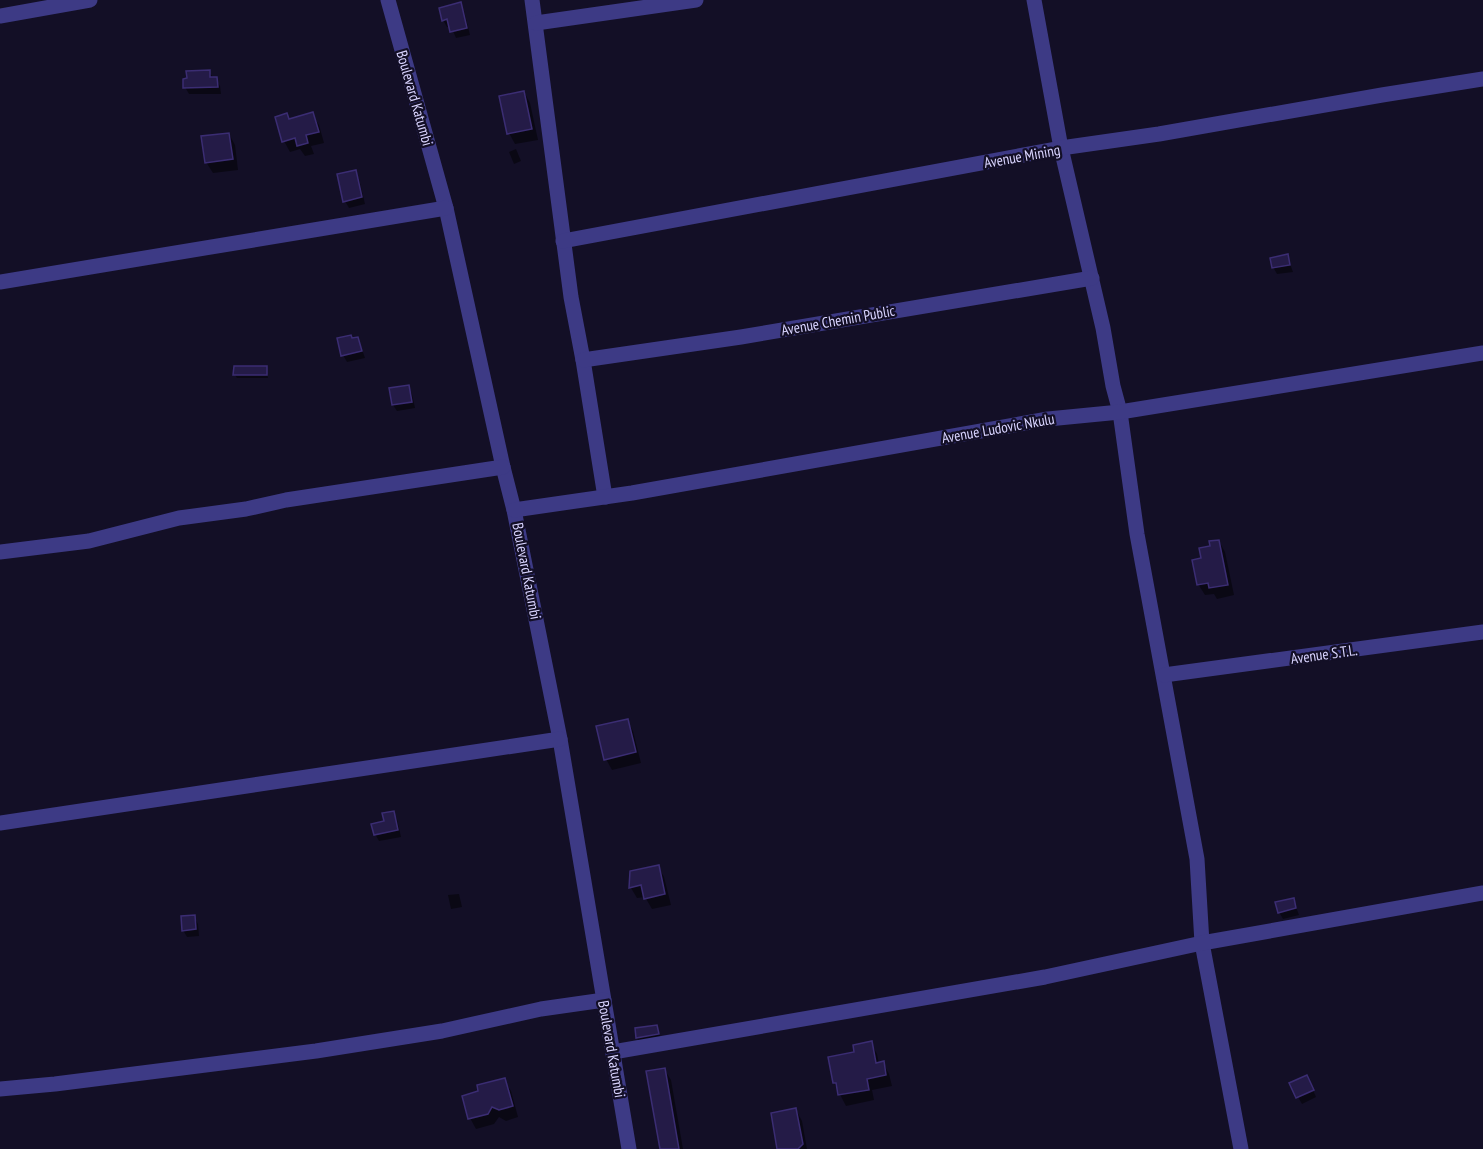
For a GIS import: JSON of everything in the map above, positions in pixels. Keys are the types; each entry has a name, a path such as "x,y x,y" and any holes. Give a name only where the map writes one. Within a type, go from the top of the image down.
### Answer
{"street":[{"path":"0,16 90,0"},
{"name":"Boulevard Katumbi","path":"388,0 446,208 514,510 560,739 629,1149"},
{"path":"532,0 571,297 605,497"},
{"path":"536,23 696,0"},
{"path":"1034,0 1061,148 1092,278 1120,412 1137,534 1197,859 1202,943 1241,1149"},
{"name":"Avenue Mining","path":"563,241 1061,148 1159,134 1483,79"},
{"path":"0,282 446,208"},
{"name":"Avenue Chemin Public","path":"583,360 741,337 1092,278"},
{"name":"Avenue Ludovic Nkulu","path":"514,510 605,497 1048,418 1120,412 1483,353"},
{"path":"0,552 89,541 179,518 246,510 286,500 503,467"},
{"name":"Avenue S.T.L.","path":"1164,675 1483,632"},
{"path":"0,823 560,739"},
{"path":"613,1052 1045,978 1202,943 1483,893"},
{"path":"0,1089 316,1051 442,1030 541,1009 604,1000"}],"building":[{"path":"461,2 467,28 450,32 447,19 442,21 439,8"},
{"path":"210,70 210,77 217,77 218,87 183,88 183,79 187,78 186,71"},
{"path":"524,91 532,129 507,134 499,96"},
{"path":"313,112 319,132 306,135 308,143 297,146 295,138 282,142 275,117 287,113 289,119"},
{"path":"229,133 233,159 205,163 201,136"},
{"path":"356,170 362,197 343,202 337,174"},
{"path":"1288,254 1290,265 1272,268 1270,258"},
{"path":"351,335 352,338 358,337 362,351 341,356 337,338"},
{"path":"234,366 267,366 267,375 233,375"},
{"path":"409,385 412,402 392,405 389,388"},
{"path":"1219,540 1228,585 1209,588 1208,583 1197,585 1192,560 1201,558 1199,548 1210,546 1209,541"},
{"path":"628,719 636,752 604,760 596,726"},
{"path":"394,811 398,830 374,835 371,824 384,821 382,813"},
{"path":"659,865 665,894 644,899 641,885 629,888 630,871"},
{"path":"1294,898 1296,908 1278,913 1275,902"},
{"path":"195,915 196,929 182,931 181,916"},
{"path":"657,1025 659,1034 636,1038 635,1028"},
{"path":"872,1041 876,1063 884,1061 886,1075 867,1079 869,1090 838,1095 828,1057 854,1052 853,1045"},
{"path":"665,1068 679,1149 660,1149 646,1071"},
{"path":"1307,1075 1314,1090 1296,1098 1289,1083"},
{"path":"505,1078 513,1106 499,1110 492,1107 488,1114 468,1119 462,1096 478,1091 477,1085"},
{"path":"796,1108 803,1144 798,1149 777,1149 771,1113"}]}
